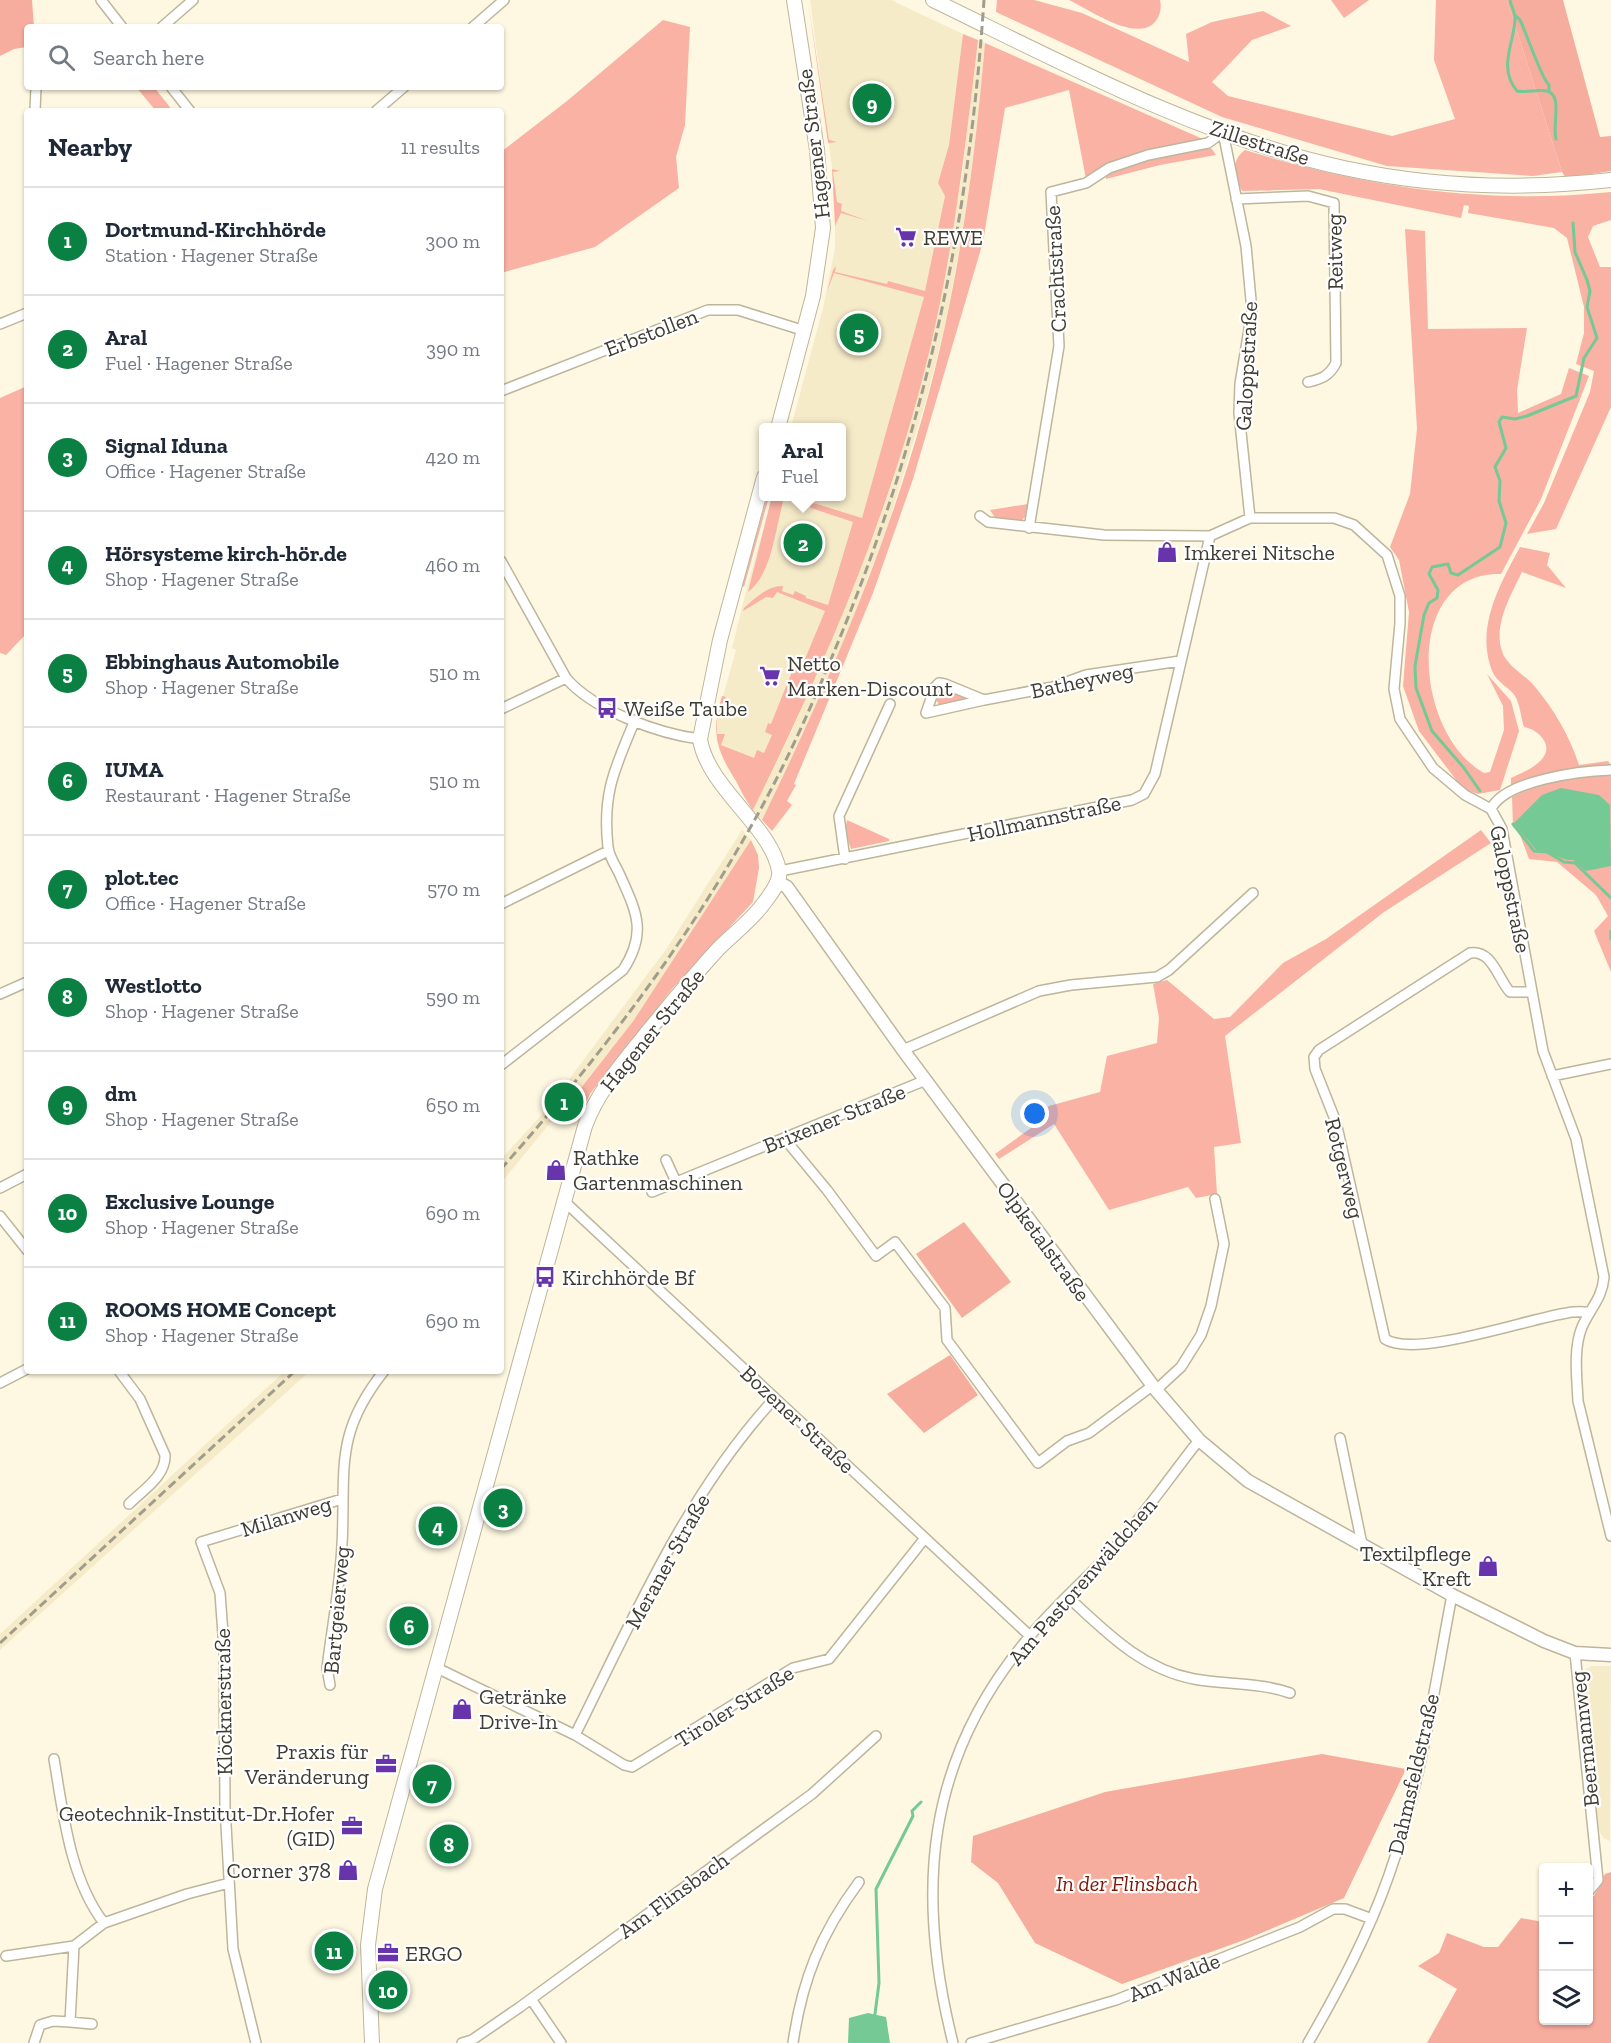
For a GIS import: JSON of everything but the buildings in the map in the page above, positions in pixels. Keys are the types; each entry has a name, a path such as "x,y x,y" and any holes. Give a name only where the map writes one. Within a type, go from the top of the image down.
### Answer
{"main road":[{"name":"Hagener Straße","path":"779,423 805,331 818,270 823,213 794,0"},
{"name":"Zillestraße","path":"933,0 1128,92 1223,132 1291,154 1345,168 1430,181 1494,186 1611,180"},
{"path":"759,496 720,640 700,739 702,749 718,778 762,837 779,877"},
{"name":"Hagener Straße","path":"372,2043 367,1973 371,1907 581,1137 598,1096 686,984 763,905 779,877"}],"street":[{"path":"101,0 120,24"},
{"path":"165,24 193,0"},
{"path":"476,24 504,0"},
{"path":"35,108 36,90"},
{"path":"173,90 188,108"},
{"path":"380,108 400,90"},
{"name":"Galoppstraße","path":"1223,132 1246,246 1252,311 1240,384 1239,413 1250,518 1334,518 1354,525 1388,555 1400,596 1401,623 1394,689 1400,718 1422,754 1443,778 1465,795 1491,809 1499,820 1543,1051 1576,1139 1607,1293 1590,1312 1582,1327 1577,1348 1578,1401 1611,1536"},
{"name":"Crachtstraße","path":"1029,528 1059,346 1051,192 1086,183 1109,168 1148,155 1208,143 1223,132"},
{"name":"Reitweg","path":"1236,199 1308,196 1322,198 1334,204 1336,363 1331,372 1323,378 1308,382"},
{"name":"Erbstollen","path":"504,390 708,309 738,310 805,331"},
{"path":"0,324 24,314"},
{"path":"980,516 988,522 1104,535 1210,537 1250,518"},
{"name":"Hollmannstraße","path":"779,877 845,859 1132,800 1144,794 1155,774 1210,537"},
{"path":"504,566 566,678 588,697 635,720 680,736 700,739"},
{"name":"Batheyweg","path":"984,700 939,683 935,687 926,713 1053,687 1086,675 1180,661"},
{"path":"504,708 566,678"},
{"path":"845,859 839,816 890,705"},
{"path":"504,1063 623,970 635,953 639,935 637,917 608,851 606,820 609,781 635,720"},
{"path":"1491,809 1503,795 1532,782 1611,770"},
{"path":"504,903 608,851"},
{"name":"Olpketalstraße","path":"779,877 903,1050 1154,1388 1199,1440 1248,1481 1452,1595 1544,1641 1575,1653 1611,1655"},
{"path":"903,1050 1039,991 1071,985 1157,977 1169,970 1253,893"},
{"name":"Rotgerweg","path":"1532,992 1510,992 1487,958 1477,952 1470,953 1319,1050 1314,1057 1315,1069 1336,1122 1385,1339 1392,1344 1406,1345 1479,1335 1567,1312 1590,1312"},
{"path":"0,994 24,983"},
{"path":"1552,1076 1611,1064"},
{"name":"Brixener Straße","path":"652,1192 926,1080"},
{"path":"784,1138 827,1190 876,1256 896,1242 945,1308 947,1340 1038,1463 1067,1441 1089,1433 1181,1367 1201,1335 1211,1306 1224,1244 1215,1199"},
{"path":"666,1160 676,1182"},
{"path":"0,1188 24,1176"},
{"name":"Bozener Straße","path":"565,1202 1030,1636"},
{"path":"0,1215 24,1246"},
{"path":"0,1383 24,1371"},
{"path":"121,1374 140,1400 165,1455 166,1464 161,1473 129,1504"},
{"name":"Milanweg","path":"201,1542 342,1499 344,1451 354,1419 366,1393 382,1374"},
{"name":"Meraner Straße","path":"575,1735 654,1577 685,1523 756,1419 775,1398"},
{"path":"1340,1438 1362,1544"},
{"name":"Am Pastorenwäldchen","path":"953,2043 942,2000 933,1919 932,1878 936,1831 954,1765 970,1725 998,1679 1030,1636 1140,1518 1199,1440"},
{"name":"Bartgeierweg","path":"330,1684 327,1668 342,1544 342,1499"},
{"name":"Tiroler Straße","path":"575,1735 624,1766 632,1767 793,1668 829,1659 925,1538"},
{"name":"Klöcknerstraße","path":"201,1542 220,1593 233,1949 256,2043"},
{"name":"Dahmsfeldstraße","path":"1308,2043 1343,1983 1372,1919 1389,1874 1413,1794 1452,1595"},
{"path":"1068,1597 1124,1649 1165,1671 1220,1683 1266,1684 1290,1693"},
{"name":"Beermannweg","path":"1575,1653 1596,1847 1598,1880 1593,1886"},
{"path":"437,1668 575,1735"},
{"name":"Am Flinsbach","path":"462,2043 472,2040 531,1999 812,1794 876,1736"},
{"path":"54,1760 68,1834 84,1891 104,1923"},
{"path":"793,2043 805,1988 817,1950 834,1916 859,1882"},
{"path":"6,1956 74,1946 104,1923 187,1894 229,1883"},
{"name":"Am Walde","path":"971,2043 1116,2000 1300,1927 1333,1909 1345,1909 1372,1919"},
{"path":"70,2022 74,1946"},
{"path":"531,1999 561,2043"},
{"path":"34,2043 40,2025 53,2021 92,2024"}],"shaded area":[{"path":"808,0 829,140 837,142 828,143"},
{"path":"810,0 891,0 963,34 949,145 938,183 945,196 921,314 862,518 830,605 763,763 717,743 716,721 736,650 732,648 748,583 771,501 846,501 846,423 792,423 823,308 835,248 832,168"},
{"path":"997,0 1034,0 1082,13 1189,62 1186,34 1212,22 1263,11 1291,26 1252,40 1212,82 1228,96 1392,136 1455,119 1434,60 1436,0 1507,0 1562,172 1533,176 1387,166 1222,117 996,12"},
{"path":"1069,0 1160,0 1161,9 1155,22 1147,27 1136,29 1113,23"},
{"path":"1331,0 1369,0 1344,18"},
{"path":"663,20 690,27 685,125 676,157 679,188 595,247 504,272 504,150 567,101"},
{"path":"963,34 978,40 970,111 949,252 921,386 903,448 860,572 809,692 753,810 720,750 716,731 717,719 717,734 725,734 721,745 754,758 757,750 764,753 772,735 765,732 768,723 771,724 795,664 805,659 825,611 777,592 773,598 766,597 743,611 744,608 757,596 778,586 783,586 782,591 793,595 795,591 806,598 828,605 853,522 811,508 810,502 862,518 924,297 834,273 827,292 836,266 835,272 887,284 888,281 925,291 945,196 938,183 949,145"},
{"path":"978,40 985,43 979,113 963,229 945,327 927,397 887,528 851,623 806,731 762,820 753,810 792,731 874,535 893,480 922,376 936,322 962,176"},
{"path":"985,43 1205,140 1086,179 1069,90 1005,108 983,242 913,479 873,593 794,784 796,785 787,801 792,805 772,831 762,820 844,640 891,516 930,390 945,326 964,221"},
{"path":"138,90 156,90 171,108 154,108"},
{"path":"1212,149 1216,155 1160,165 1106,179 1106,174 1136,162"},
{"path":"1245,150 1335,174 1426,190 1518,196 1611,192 1611,220 1593,226 1588,237 1600,267 1611,267 1611,407 1556,529 1527,534 1544,503 1590,392 1594,371 1576,364 1584,333 1584,307 1567,238 1554,228 1468,213 1469,206 1464,205 1461,218 1319,189 1242,191 1237,180 1235,164"},
{"path":"832,169 840,171 833,172 837,202 842,204 841,211 868,221 841,213 835,226"},
{"path":"1405,229 1425,231 1428,329 1527,328 1517,390 1518,413 1561,394 1569,368 1589,376 1541,499 1501,574 1469,580 1447,599 1433,626 1429,658 1432,692 1443,725 1460,753 1484,773 1490,772 1504,730 1503,706 1487,674 1511,701 1519,731 1500,790 1478,794 1463,789 1419,731 1403,686 1409,612 1399,560 1390,547 1410,494 1417,429"},
{"path":"24,387 24,636 6,655 0,653 0,398"},
{"path":"766,501 768,501 744,587 742,585"},
{"path":"771,501 783,501 768,563 756,584 748,592"},
{"path":"1028,504 1025,517 1020,522 996,519 990,510"},
{"path":"1520,547 1550,553 1547,565 1566,588 1522,572 1508,600 1501,621 1500,641 1504,656 1532,684 1549,706 1566,734 1579,765 1608,761 1611,765 1542,775 1511,787 1511,778 1537,764 1546,753 1543,739 1533,730 1524,727 1517,699 1495,676 1488,657 1486,640 1492,608"},
{"path":"945,688 965,696 966,700 939,705 935,698 937,692"},
{"path":"722,696 726,697 719,710"},
{"path":"719,710 725,712 725,714 718,715"},
{"path":"1611,770 1611,972 1594,931 1608,916 1596,895 1557,862 1529,859 1519,832 1513,827 1512,797 1546,782"},
{"path":"1561,788 1599,795 1610,805 1611,866 1586,871 1573,860 1536,850 1514,823 1542,795"},
{"path":"847,820 889,841 851,849 845,831"},
{"path":"742,830 751,840 716,899 634,1020 567,1106 578,1121 576,1126 554,1118 504,1179 504,1156 547,1109 667,948"},
{"path":"1481,830 1491,843 1384,912 1225,1036 1241,1143 1214,1147 1217,1194 1196,1198 1188,1187 1109,1210 1054,1124 999,1159 995,1154 1031,1128 1038,1116 1049,1106 1100,1092 1107,1056 1157,1043 1159,1018 1153,984 1167,980 1214,1019 1230,1017 1283,963 1326,939"},
{"path":"751,840 758,855 759,868 753,902 672,989 590,1094 578,1121 567,1106 634,1020"},
{"path":"282,1374 307,1374 0,1650 0,1634"},
{"path":"1592,1666 1611,1666 1610,1841 1603,1838 1599,1830 1582,1676 1585,1669"},
{"path":"868,2013 886,2017 890,2043 848,2043 849,2018"}],"green space":[{"path":"0,0 32,0 34,24 24,24 24,47 14,49 0,56"},
{"path":"1507,0 1563,0 1600,137 1611,136 1611,171 1566,178 1562,172"},
{"path":"964,1222 1011,1282 962,1318 916,1254"},
{"path":"950,1355 978,1395 924,1433 887,1394"},
{"name":"In der Flinsbach","path":"1322,1754 1406,1769 1344,1898 1247,1939 1122,1984 1035,1943 998,1883 971,1862 973,1836 1105,1792"},
{"path":"1611,1872 1611,2043 1427,2043 1457,1989 1418,1966 1439,1953 1447,1933 1484,1947 1498,1947 1521,1918 1539,1921 1539,2025 1593,2025 1593,1897 1605,1874"}],"waterway":[{"path":"1510,0 1515,18 1508,54 1508,73 1517,91 1547,91 1555,98 1556,139"},
{"path":"1515,15 1520,20 1542,74 1549,85 1549,91"},
{"path":"1480,791 1464,768 1432,731 1416,688 1415,666 1424,615 1429,603 1437,598 1438,590 1429,574 1432,567 1448,564 1451,573 1458,575 1500,547 1506,523 1499,501 1500,481 1495,467 1506,448 1499,422 1502,417 1515,419 1527,416 1576,396 1584,358 1597,338 1587,307 1590,291 1575,252 1573,223"},
{"path":"1513,824 1534,851 1547,852 1564,862 1575,863 1611,898"},
{"path":"1611,931 1611,939"},
{"path":"875,2014 879,1983 876,1889 913,1816 912,1811 921,1802"}],"railway":[{"path":"504,1166 601,1049 663,966 720,880 773,785 843,630 873,552 898,475 921,398 939,321 955,242 967,163 984,0"},
{"path":"0,1643 292,1374"}],"place":[{"name":"dm","path":"872,103"},
{"name":"REWE","path":"906,237"},
{"name":"Ebbinghaus Automobile","path":"859,333"},
{"name":"Aral","path":"803,543"},
{"name":"Imkerei Nitsche","path":"1167,552"},
{"name":"Netto Marken-Discount","path":"770,676"},
{"name":"Weiße Taube","path":"607,708"},
{"name":"Dortmund-Kirchhörde","path":"564,1102"},
{"name":"Rathke Gartenmaschinen","path":"556,1170"},
{"name":"Kirchhörde Bf","path":"545,1277"},
{"name":"Signal Iduna","path":"503,1508"},
{"name":"Hörsysteme kirch-hör.de","path":"438,1526"},
{"name":"Textilpflege Kreft","path":"1488,1566"},
{"name":"IUMA","path":"409,1626"},
{"name":"Getränke Drive-In","path":"462,1709"},
{"name":"Praxis für Veränderung","path":"386,1764"},
{"name":"plot.tec","path":"432,1784"},
{"name":"Geotechnik-Institut-Dr.Hofer (GID)","path":"352,1826"},
{"name":"Westlotto","path":"449,1844"},
{"name":"Corner 378","path":"348,1870"},
{"name":"ROOMS HOME Concept","path":"334,1951"},
{"name":"ERGO","path":"388,1953"},
{"name":"Exclusive Lounge","path":"388,1990"}]}
